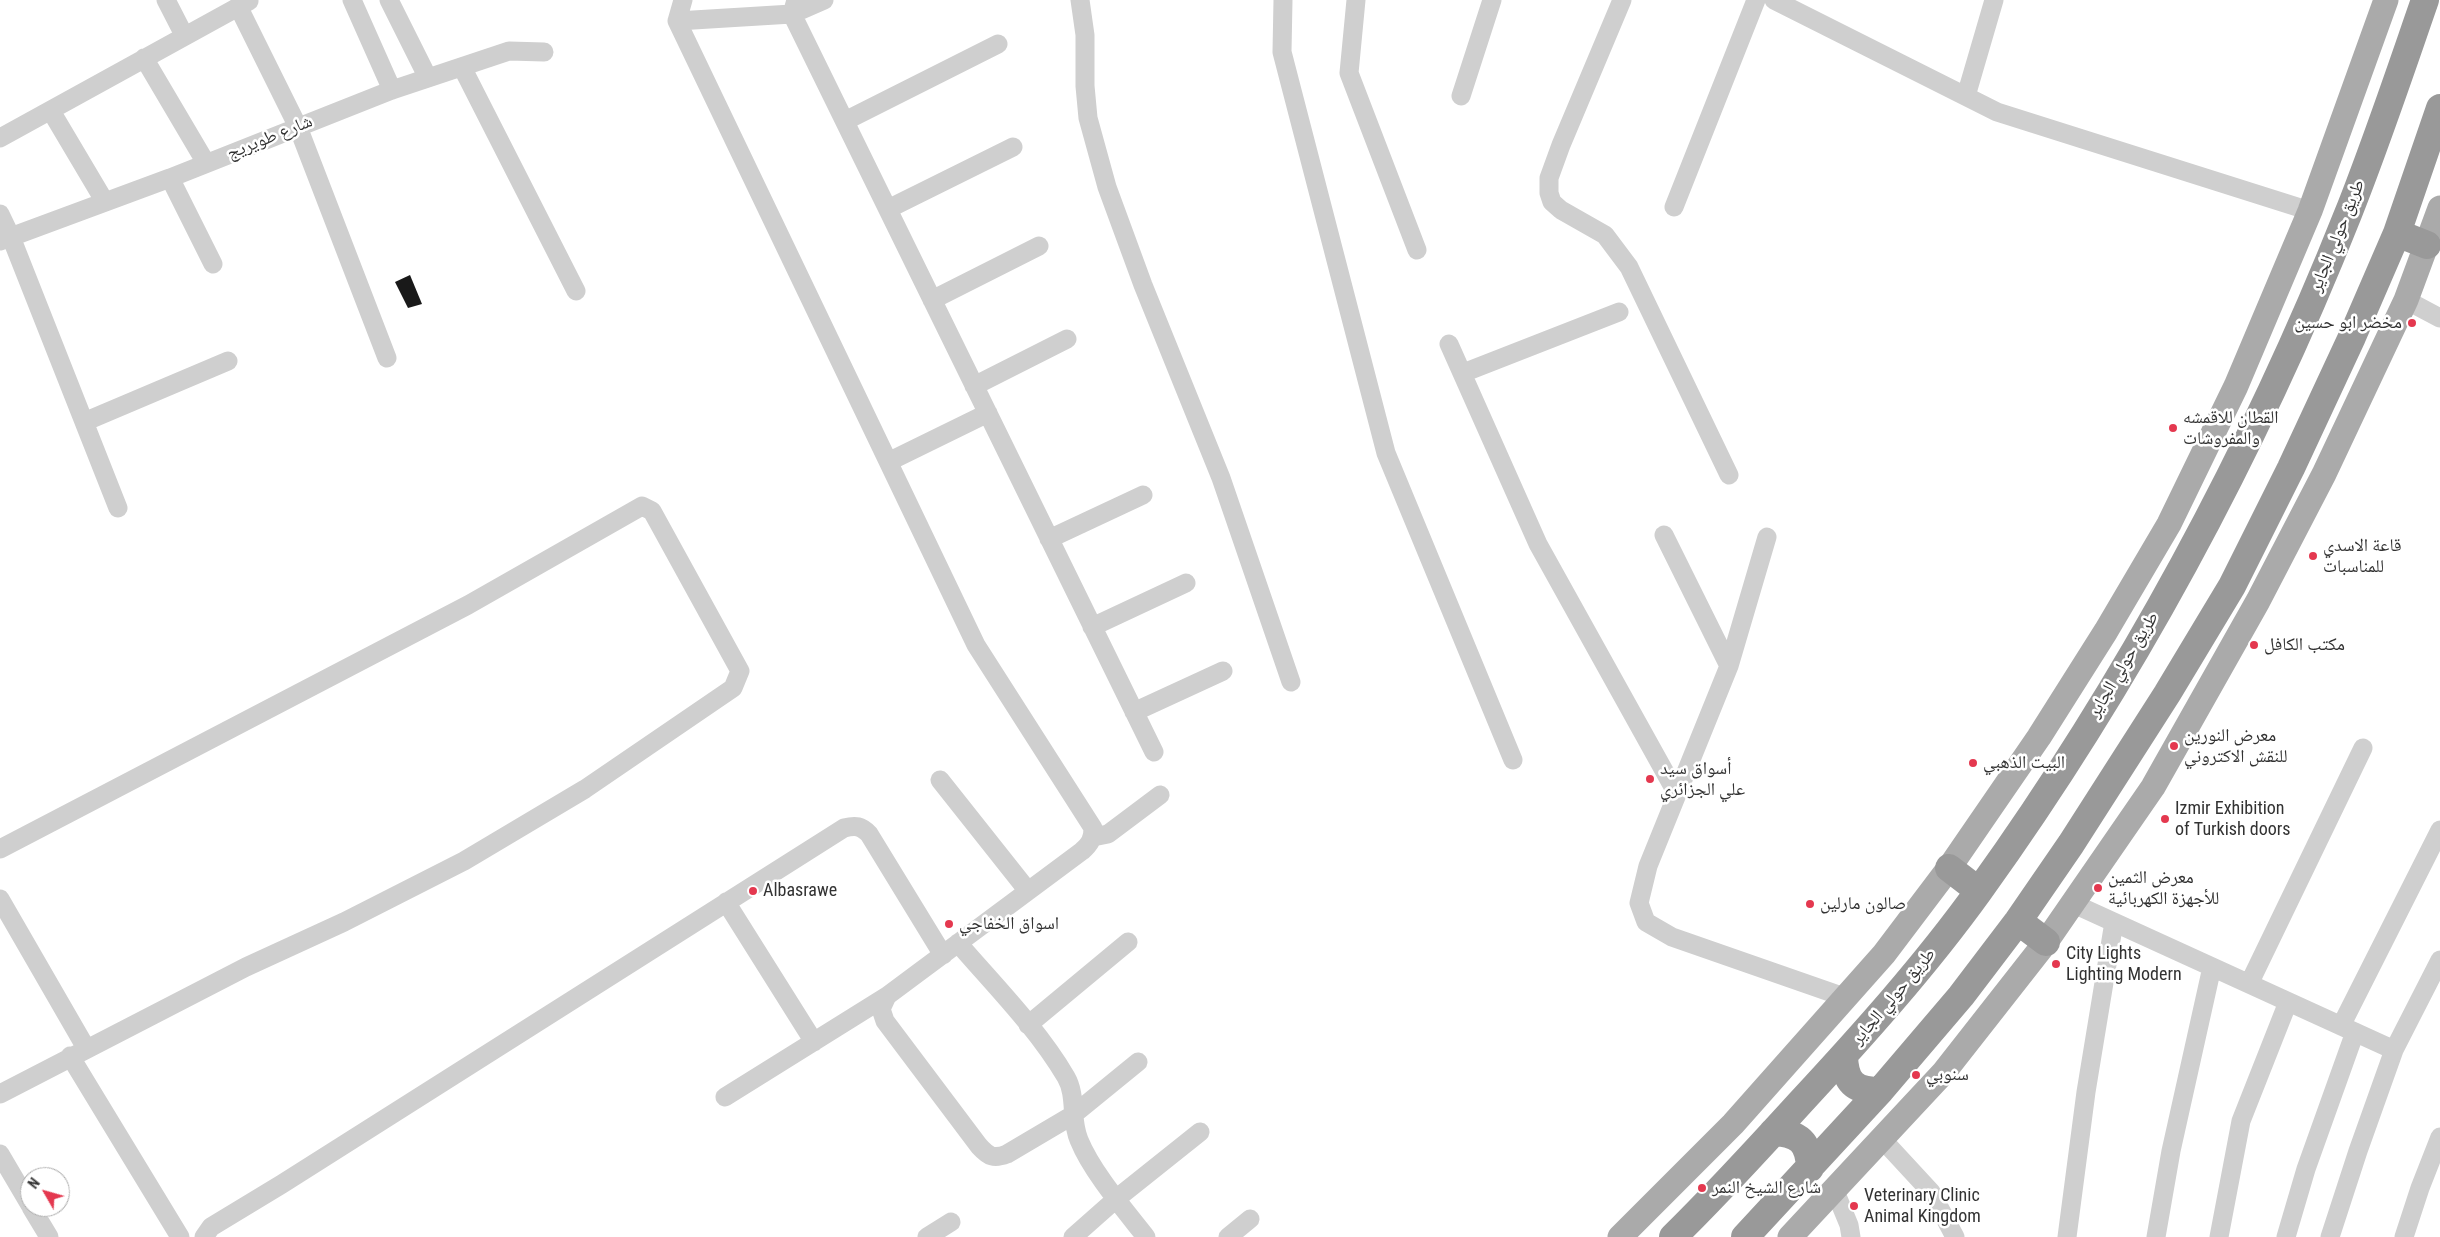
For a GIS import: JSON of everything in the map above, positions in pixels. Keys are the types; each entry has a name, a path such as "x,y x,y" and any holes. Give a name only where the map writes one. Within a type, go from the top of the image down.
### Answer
{"highway":[{"name":"طريق حولي الجاير","path":"1672,1237 1774,1132 1844,1056 1924,962 1979,891 2068,759 2123,669 2186,559 2246,442 2305,315 2348,213 2425,0"},
{"path":"1745,1237 1880,1092 1961,996 2018,921 2106,790 2232,586 2300,450 2352,337 2397,233 2440,108"},
{"path":"2397,233 2433,248"},
{"path":"1949,868 1979,891"},
{"path":"2018,921 2046,942"},
{"path":"1844,1056 1845,1070 1852,1084 1865,1091 1880,1092"},
{"path":"1774,1132 1788,1132 1802,1140 1810,1153 1810,1168"}],"main road":[{"path":"1620,1237 1733,1124 1847,998 1884,954 1949,868 2039,737 2106,631 2168,524 2236,386 2310,211 2386,0"},
{"path":"1790,1237 1835,1191 1944,1072 2074,904 2153,786 2258,601 2324,474 2406,300 2433,248 2440,208"}],"street":[{"path":"166,0 184,35"},
{"path":"352,0 392,90"},
{"path":"390,0 428,78"},
{"path":"683,0 677,21 890,460 976,645 1093,828 1093,837 1089,845 1082,851 888,996 725,1097"},
{"path":"677,21 794,7 824,0"},
{"path":"1080,0 1085,35 1085,86 1088,118 1107,187 1143,285 1221,478 1292,682"},
{"path":"1284,0 1282,52 1386,453 1513,760"},
{"path":"1356,0 1349,73 1417,250"},
{"path":"1461,96 1492,0"},
{"path":"1622,0 1558,154 1549,178 1549,193 1552,202 1561,210 1604,235 1629,266 1729,475"},
{"path":"1674,207 1756,0"},
{"path":"1774,0 1997,112 2310,211"},
{"path":"1966,96 1994,0"},
{"path":"0,138 244,3 298,127 387,358"},
{"path":"794,7 845,121 1154,752"},
{"path":"845,121 998,44"},
{"name":"شارع طويريج","path":"6,239 170,178 392,90 508,51 544,52"},
{"path":"144,58 206,164"},
{"path":"462,67 576,291"},
{"path":"51,111 105,202"},
{"path":"888,209 1013,147"},
{"path":"170,178 213,264"},
{"path":"0,214 6,239 84,422 118,508"},
{"path":"932,300 1039,246"},
{"path":"2406,300 2440,318"},
{"path":"1462,373 1619,312"},
{"path":"974,386 1067,339"},
{"path":"1449,344 1538,544 1677,794"},
{"path":"84,422 228,362"},
{"path":"890,460 988,413"},
{"path":"1049,539 1143,495"},
{"path":"0,849 468,605 642,506 652,511 740,671 733,688 585,790 464,861 344,922 246,966 0,1094"},
{"path":"1664,535 1728,666"},
{"path":"1767,537 1728,666 1648,866 1639,903 1646,922 1672,937 1847,998"},
{"path":"1092,627 1186,583"},
{"path":"1134,712 1223,671"},
{"path":"2249,984 2364,748"},
{"path":"940,780 1028,891"},
{"path":"1093,837 1108,834 1160,795"},
{"path":"204,1237 210,1227 282,1184 844,828 854,825 862,827 870,834 951,949 1028,1025 1067,1078 1073,1098 1073,1115 1078,1139 1085,1153 1116,1199 1146,1237"},
{"path":"2286,1237 2348,1029 2440,830"},
{"path":"0,900 86,1048"},
{"path":"726,902 814,1042"},
{"path":"2074,904 2394,1050"},
{"path":"2066,1237 2086,1092 2114,922"},
{"path":"1028,1025 1128,942"},
{"path":"2330,1237 2394,1050 2440,960"},
{"path":"2156,1237 2171,1150 2212,967"},
{"path":"888,996 881,1009 885,1022 979,1146 991,1157 998,1158 1007,1154 1073,1115 1138,1062"},
{"path":"2219,1237 2241,1120 2288,1002"},
{"path":"70,1056 180,1237"},
{"path":"1073,1237 1116,1199 1200,1132"},
{"path":"2404,1237 2420,1188 2440,1137"},
{"path":"1882,1140 1931,1192 1955,1237"},
{"path":"0,1154 20,1189"},
{"path":"1835,1191 1849,1225 1851,1237"},
{"path":"36,1217 48,1237"},
{"path":"1228,1237 1250,1219"},
{"path":"927,1237 951,1222"}],"building":[{"path":"410,275 422,304 408,308 395,282"}],"place":[{"name":"مخضر ابو حسين","path":"2412,323"},
{"name":"القطان للاقمشه والمفروشات","path":"2173,428"},
{"name":"قاعة الاسدي للمناسبات","path":"2313,556"},
{"name":"مكتب الكافل","path":"2254,645"},
{"name":"معرض النورين للنقش الاكتروني","path":"2174,746"},
{"name":"البيت الذهبي","path":"1973,763"},
{"name":"أسواق سيد علي الجزائري","path":"1650,779"},
{"name":"Izmir Exhibition of Turkish doors","path":"2165,819"},
{"name":"معرض الثمين للأجهزة الكهربائية","path":"2098,888"},
{"name":"Albasrawe","path":"753,891"},
{"name":"صالون مارلين","path":"1810,904"},
{"name":"اسواق الخفاجي","path":"949,924"},
{"name":"City Lights Lighting Modern","path":"2056,964"},
{"name":"سنوبي","path":"1916,1075"},
{"name":"شارع الشيخ النمر","path":"1702,1188"},
{"name":"Veterinary Clinic Animal Kingdom","path":"1854,1206"}]}
